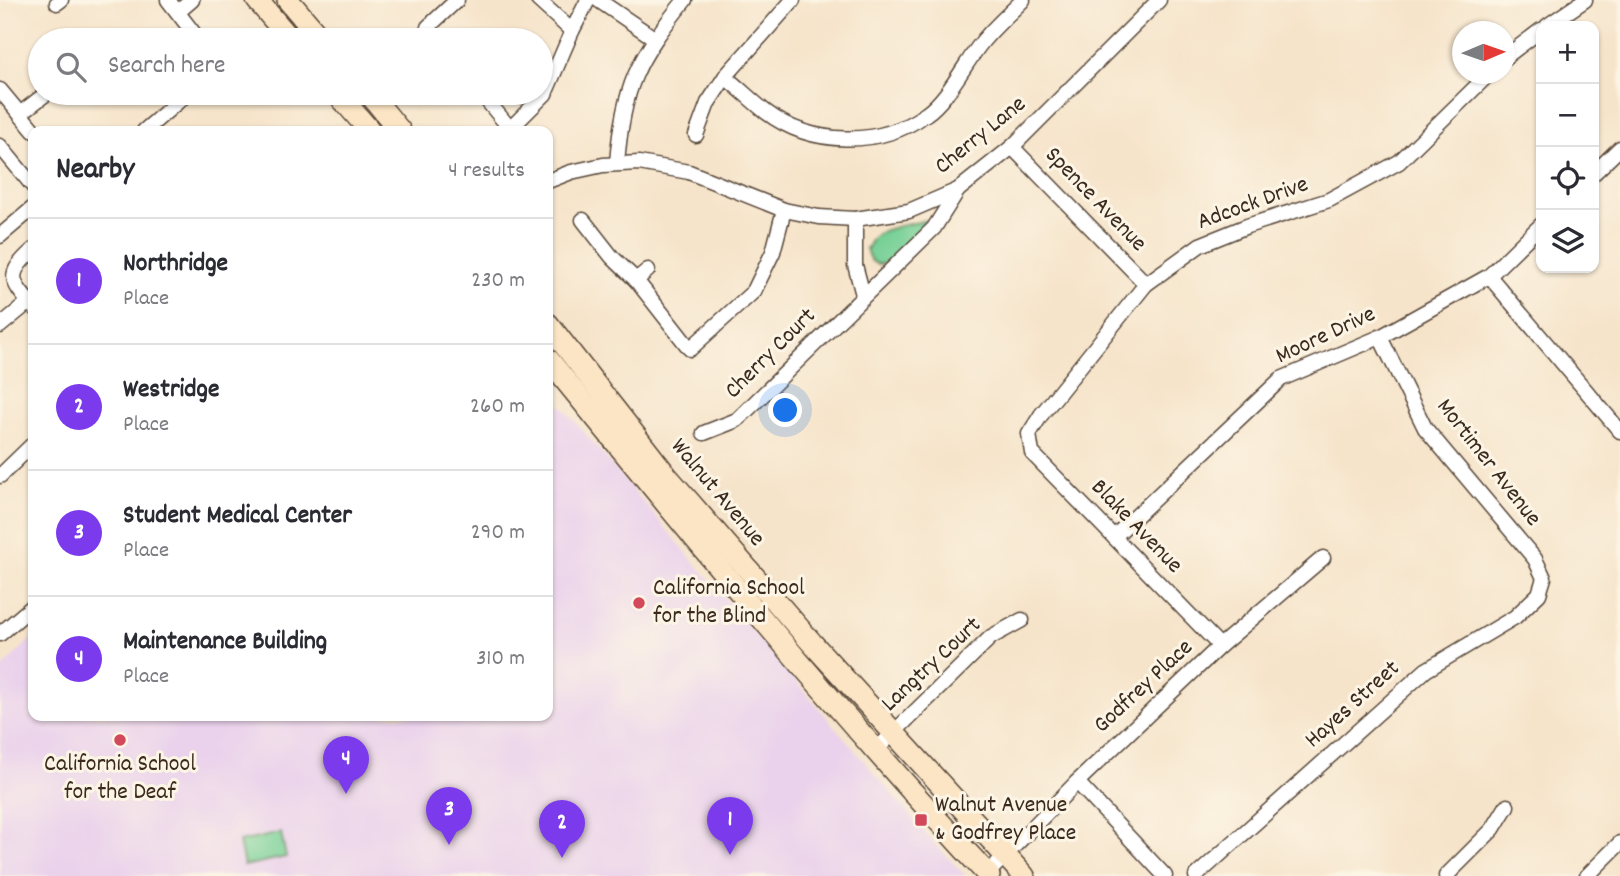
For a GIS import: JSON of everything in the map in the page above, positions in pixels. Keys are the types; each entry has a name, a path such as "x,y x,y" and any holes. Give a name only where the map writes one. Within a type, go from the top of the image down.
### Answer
{"main road":[{"path":"257,0 281,28"},
{"path":"288,0 312,28"},
{"path":"347,105 366,126"},
{"path":"379,105 396,126"},
{"name":"Walnut Avenue","path":"553,330 666,475 893,733 1024,876"},
{"name":"Walnut Avenue","path":"553,365 657,494 802,664 988,875"}],"street":[{"path":"168,0 190,28"},
{"path":"178,12 192,0"},
{"path":"429,28 457,0"},
{"path":"538,0 572,31"},
{"path":"553,75 588,0"},
{"path":"598,0 654,38"},
{"path":"617,163 623,108 632,79 654,38 685,0"},
{"path":"696,135 708,103 725,77 793,0"},
{"path":"725,77 768,114 810,134 849,140 890,134 928,114 981,43 1023,0"},
{"name":"Cherry Lane","path":"553,179 570,172 617,163 639,163 689,172 784,210 819,217 855,219 909,211 958,190 1012,147 1159,0"},
{"path":"1554,21 1585,0"},
{"path":"1515,50 1536,34"},
{"name":"Adcock Drive","path":"1028,434 1146,284 1200,245 1247,226 1329,200 1399,162 1479,84"},
{"path":"0,90 30,126"},
{"path":"21,113 31,105"},
{"path":"150,126 174,105"},
{"path":"491,105 508,126"},
{"path":"515,126 535,105"},
{"path":"0,146 28,181"},
{"name":"Spence Avenue","path":"1012,147 1146,284"},
{"path":"1599,168 1620,148"},
{"name":"Cherry Court","path":"704,433 737,420 934,228 958,190"},
{"path":"583,220 690,349 754,291 773,252 784,210"},
{"path":"0,236 28,212"},
{"path":"855,219 855,265 863,295"},
{"name":"Moore Drive","path":"1114,537 1281,379 1380,337 1489,276 1536,230"},
{"path":"28,254 18,263 13,279 15,286 28,301"},
{"path":"635,280 649,270"},
{"path":"1489,276 1620,431"},
{"path":"0,326 28,306"},
{"name":"Mortimer Avenue","path":"1380,337 1426,428 1535,559 1544,578"},
{"name":"Blake Avenue","path":"1028,434 1032,453 1220,646"},
{"path":"0,476 28,449"},
{"name":"Godfrey Place","path":"988,875 1077,782 1220,646 1323,558"},
{"name":"Hayes Street","path":"1196,876 1426,670 1515,617 1539,594 1544,578"},
{"path":"3,625 28,609"},
{"name":"Langtry Court","path":"877,749 990,637 1022,620"},
{"path":"1077,782 1165,876"},
{"path":"1446,876 1493,829 1507,806"},
{"path":"1587,876 1620,843"}],"shaded area":[{"name":"California School for the Blind","path":"553,396 933,842 966,876 0,876 0,670 28,642 28,721 553,721"}],"green space":[{"path":"926,220 928,226 895,257 886,263 877,264 870,260 866,248 876,235 891,228"},
{"path":"281,833 286,857 244,866 239,842"}],"place":[{"name":"California School for the Blind","path":"639,603"},
{"name":"California School for the Deaf","path":"120,740"},
{"name":"Maintenance Building","path":"346,794"},
{"name":"Walnut Avenue & Godfrey Place","path":"921,820"},
{"name":"Student Medical Center","path":"449,845"},
{"name":"Northridge","path":"730,855"},
{"name":"Westridge","path":"562,858"}]}
